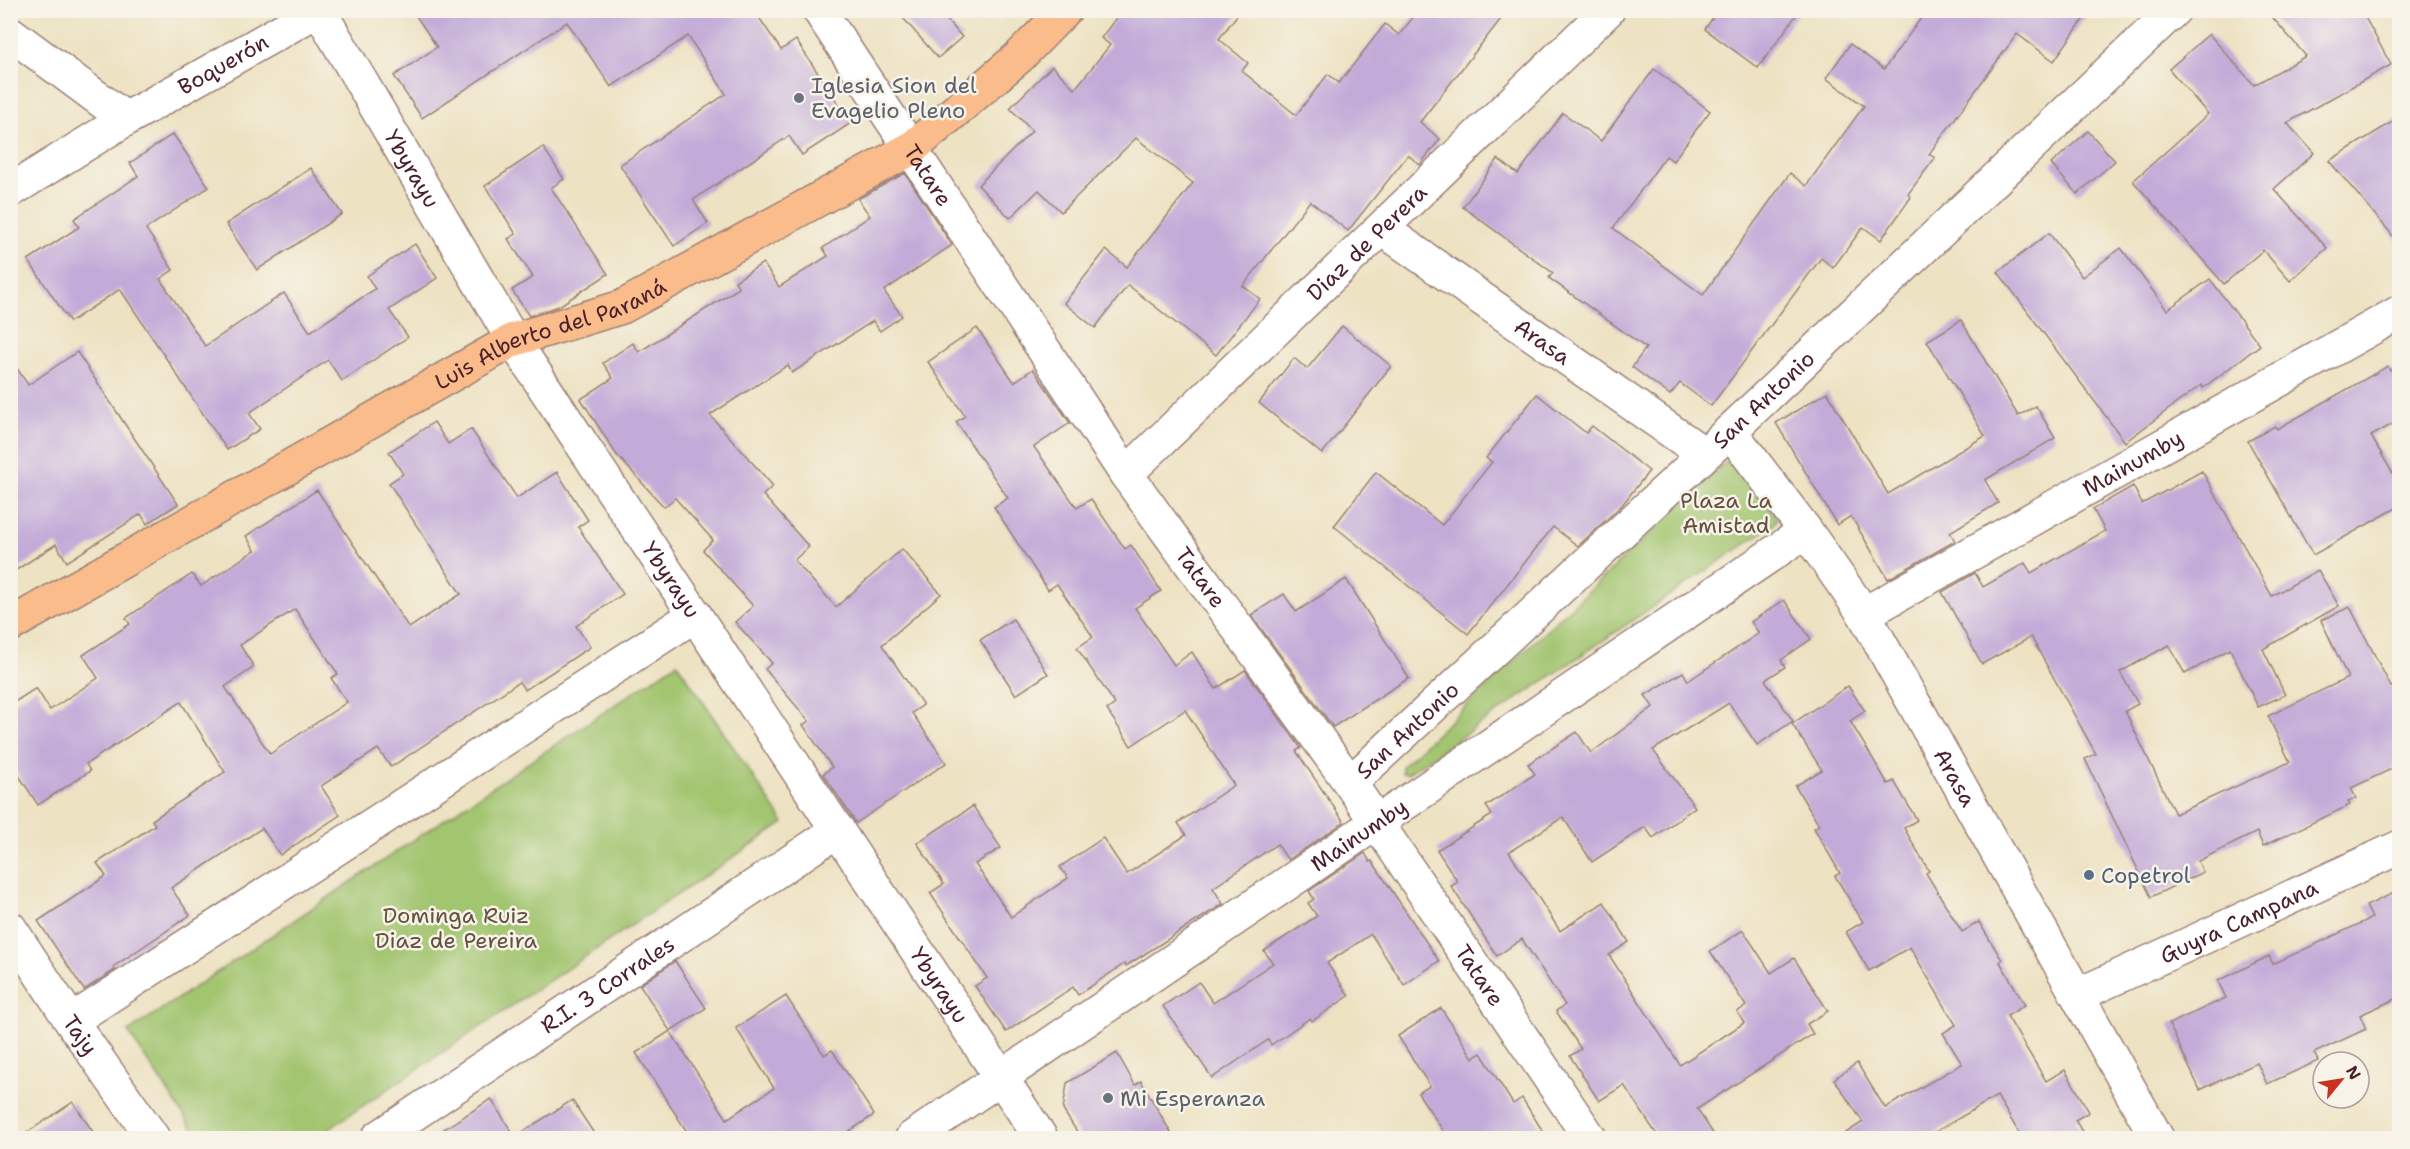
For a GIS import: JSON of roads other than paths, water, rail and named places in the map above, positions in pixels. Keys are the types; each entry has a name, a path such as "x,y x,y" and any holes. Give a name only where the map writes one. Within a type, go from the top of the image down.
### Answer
{"main road":[{"name":"Luis Alberto del Paraná","path":"10,625 513,339 622,307 912,148 1019,57 1065,10"}],"street":[{"name":"Boquerón","path":"10,191 126,119 319,10"},
{"name":"Ybyrayu","path":"319,10 513,339 1041,1138"},
{"name":"Tatare","path":"819,10 1126,474 1350,783 1590,1138"},
{"name":"Diaz de Perera","path":"1126,474 1608,10"},
{"name":"San Antonio","path":"1350,783 1730,431 2174,10"},
{"path":"10,33 126,119"},
{"name":"Arasa","path":"1382,229 1704,454"},
{"name":"Mainumby","path":"1864,614 2400,312"},
{"name":"Arasa","path":"1730,431 1806,531 1864,614 2157,1138"},
{"name":"Mainumby","path":"912,1138 1806,531"},
{"path":"70,1021 695,615"},
{"name":"R.I. 3 Corrales","path":"378,1138 838,830"},
{"name":"Guyra Campana","path":"2078,995 2400,847"},
{"name":"Tajy","path":"10,928 70,1021 153,1138"}],"place":[{"name":"Iglesia Sion del Evagelio Pleno","path":"799,98"},
{"name":"Copetrol","path":"2089,875"},
{"name":"Mi Esperanza","path":"1108,1098"}],"park label":[{"name":"Plaza La Amistad","path":"1726,512"},
{"name":"Dominga Ruiz Diaz de Pereira","path":"456,928"}]}
